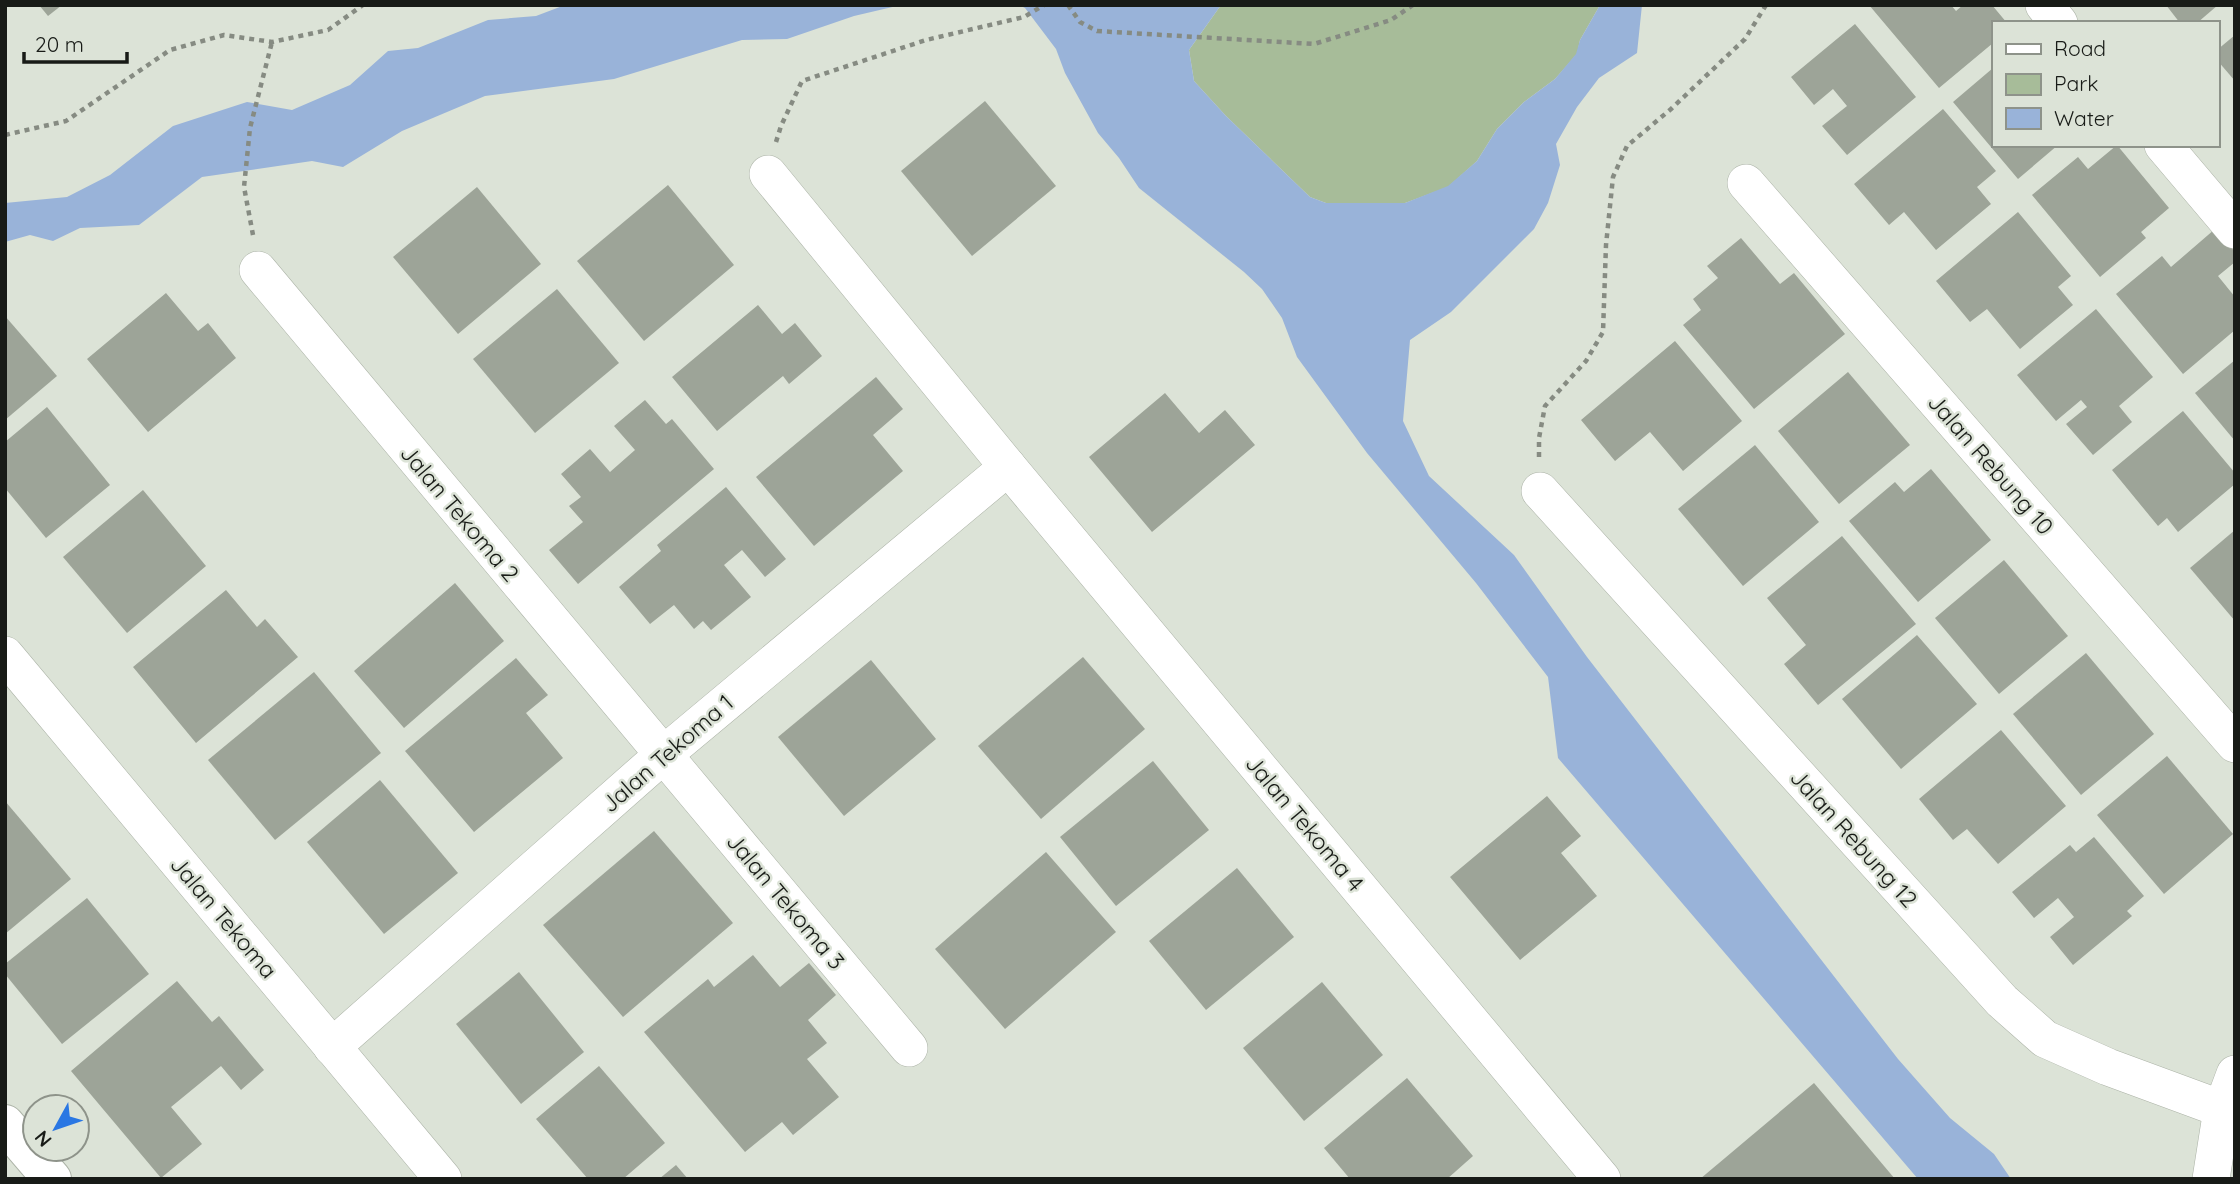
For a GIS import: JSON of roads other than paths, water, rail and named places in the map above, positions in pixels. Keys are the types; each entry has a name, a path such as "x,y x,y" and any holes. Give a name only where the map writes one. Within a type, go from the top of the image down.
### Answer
{"main road":[{"path":"5,1124 52,1179"}],"street":[{"path":"2044,5 2057,21"},
{"path":"2165,147 2235,230"},
{"name":"Jalan Tekoma 4","path":"768,174 1008,467 1602,1179"},
{"name":"Jalan Rebung 10","path":"1746,183 2235,744"},
{"name":"Jalan Tekoma 2","path":"258,271 663,755"},
{"name":"Jalan Tekoma 1","path":"332,1047 663,755 1008,467"},
{"name":"Jalan Rebung 12","path":"1539,491 2002,1001 2045,1038 2108,1067 2222,1109"},
{"name":"Jalan Tekoma","path":"5,655 443,1179"},
{"name":"Jalan Tekoma 3","path":"663,755 909,1048"},
{"path":"2211,1179 2222,1109 2235,1074"}],"water":[{"path":"565,5 901,5 854,16 787,39 742,40 614,79 485,96 402,131 343,167 312,161 202,177 139,225 80,228 53,241 30,235 5,242 5,203 67,197 110,175 173,126 247,102 292,110 350,85 388,51 418,48 488,20 536,16"},
{"path":"1019,5 1221,5 1189,50 1194,81 1226,116 1310,197 1326,203 1405,203 1448,186 1477,161 1497,129 1524,102 1555,79 1576,54 1580,40 1600,5 1642,5 1637,53 1599,78 1577,107 1556,144 1560,165 1548,203 1534,229 1451,312 1410,340 1403,421 1429,476 1514,555 1587,657 1898,1059 1950,1118 1994,1154 2011,1179 1918,1179 1558,758 1548,677 1476,583 1367,453 1297,357 1282,318 1262,289 1139,188 1098,133 1065,73 1056,49 1025,8"}]}
